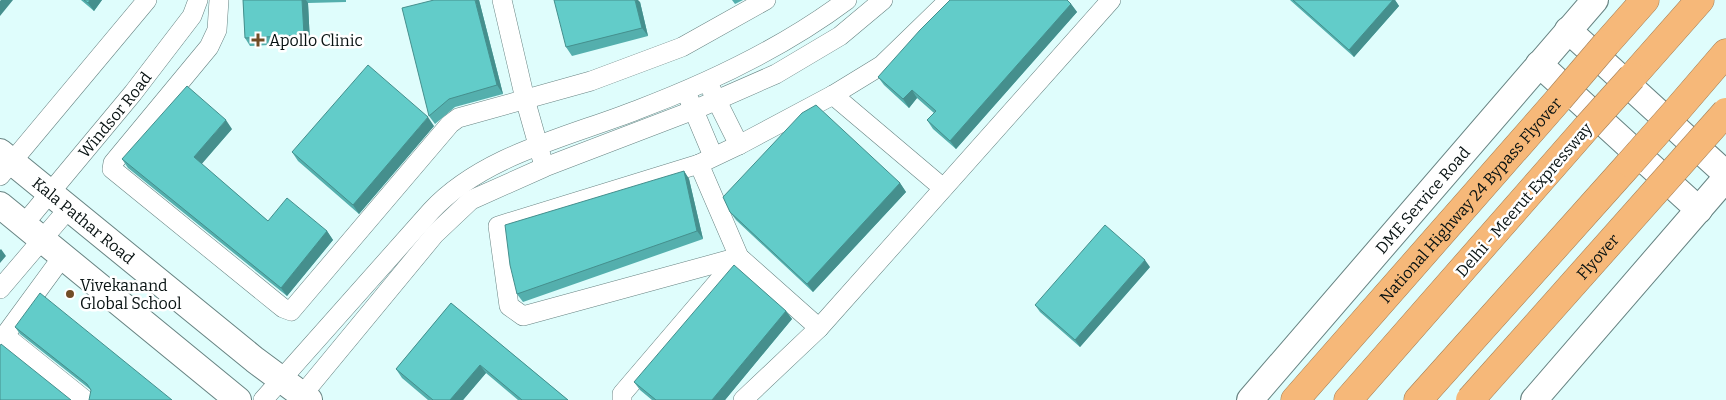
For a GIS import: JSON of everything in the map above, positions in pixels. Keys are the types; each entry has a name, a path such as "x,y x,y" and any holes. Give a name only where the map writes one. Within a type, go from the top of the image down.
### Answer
{"highway":[{"name":"National Highway 24 Bypass Flyover","path":"1295,400 1645,0"},
{"name":"Delhi - Meerut Expressway","path":"1348,400 1700,0"},
{"path":"1418,400 1726,53"},
{"name":"Flyover","path":"1470,400 1726,112"}],"street":[{"path":"4,163 147,0"},
{"name":"Windsor Road","path":"0,289 33,232 59,200 145,78 192,16 198,0"},
{"path":"219,0 217,30 210,47 113,163 112,169 288,310 296,309 450,124 468,114 591,81 682,47 766,0"},
{"path":"502,0 525,100 537,146 545,167"},
{"path":"298,393 445,196 483,173 537,146 707,81 772,49 820,20 847,0"},
{"path":"263,400 298,393 435,234 472,200 545,167 694,110 776,74 840,36 883,0"},
{"path":"738,257 523,316 509,306 498,226 706,160 739,145 833,96 882,65 949,0"},
{"name":"DME Service Road","path":"1250,400 1595,0"},
{"path":"743,400 818,328 1106,2"},
{"path":"1568,30 1726,174"},
{"path":"1539,64 1699,210"},
{"path":"707,81 739,145"},
{"path":"685,91 694,110 706,160 738,257 818,328"},
{"path":"833,96 943,188"},
{"name":"Kala Pathar Road","path":"4,163 59,200 298,393"},
{"path":"1534,400 1726,178"},
{"path":"0,205 238,400"},
{"path":"63,256 2,339 85,400"},
{"path":"622,400 622,394 738,257"}],"building":[{"path":"243,0 302,0 304,35 245,38"},
{"path":"434,0 475,0 497,85 449,99 429,116 402,8"},
{"path":"554,0 635,0 642,28 566,47"},
{"path":"950,0 1067,0 1071,4 950,141 927,120 936,111 912,90 903,99 878,77"},
{"path":"1293,0 1393,0 1349,50"},
{"path":"368,65 428,117 353,205 292,152"},
{"path":"187,86 226,120 194,157 268,221 287,198 327,231 281,288 122,159"},
{"path":"816,105 900,183 807,284 730,212 723,197 802,113"},
{"path":"684,171 697,231 517,294 510,265 505,225"},
{"path":"1105,225 1145,260 1075,340 1035,305"},
{"path":"734,265 786,311 712,400 656,400 634,382"},
{"path":"40,293 172,400 89,400 91,390 87,384 15,327"},
{"path":"451,303 568,400 522,400 480,365 450,400 433,400 396,369"},
{"path":"1,344 71,400 0,400"}],"place":[{"name":"Apollo Clinic","path":"258,40"},
{"name":"Vivekanand Global School","path":"70,294"}]}
